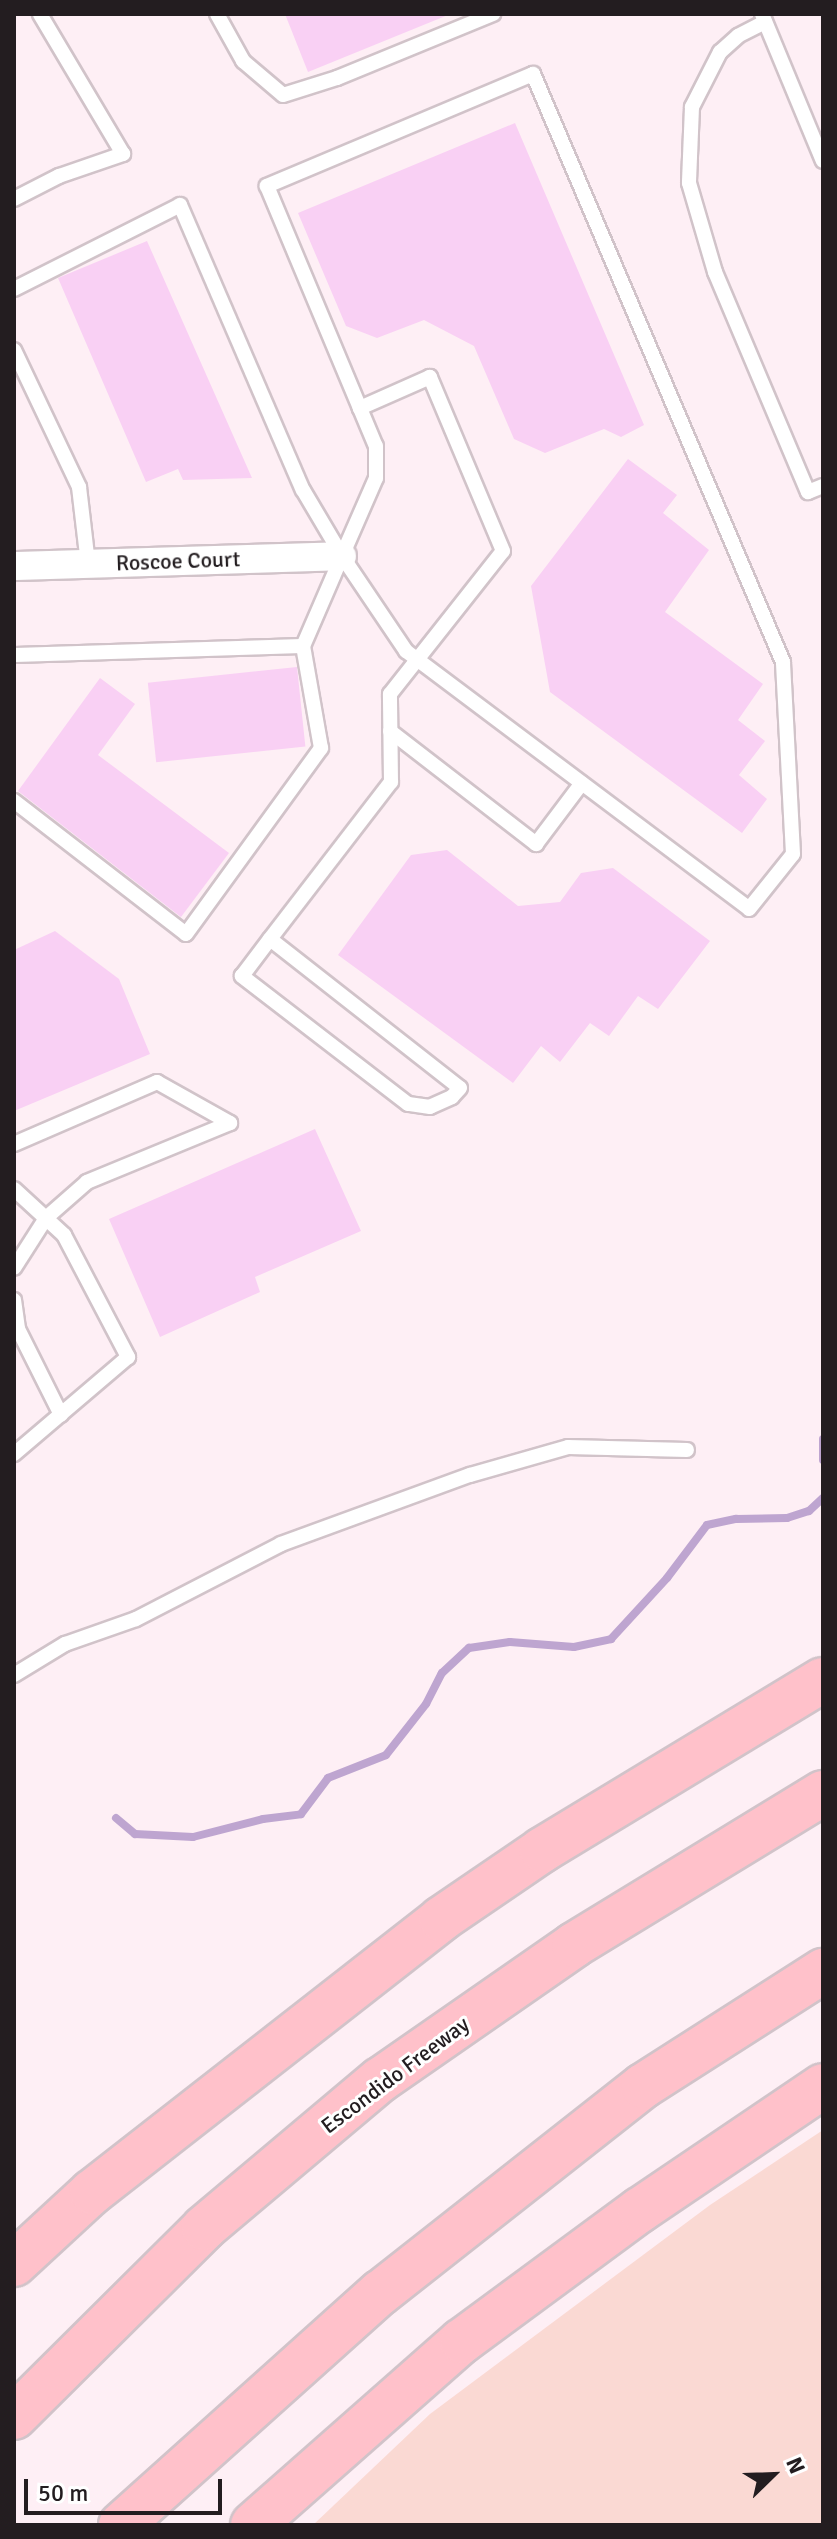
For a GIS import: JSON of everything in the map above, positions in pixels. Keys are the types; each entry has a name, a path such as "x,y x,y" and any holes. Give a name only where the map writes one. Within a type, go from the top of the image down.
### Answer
{"highway":[{"path":"14,2264 92,2192 479,1893 554,1843 823,1680"},
{"name":"Escondido Freeway","path":"14,2417 204,2228 380,2080 574,1945 823,1793"},
{"path":"121,2525 380,2293 643,2086 823,1971"},
{"path":"253,2525 462,2341 640,2210 823,2086"},
{"path":"14,2284 183,2121"}],"street":[{"name":"Roscoe Court","path":"14,566 342,556"}],"lane":[{"path":"14,199 59,176 123,154 40,14"},
{"path":"217,14 243,61 283,95 337,78 493,14"},
{"path":"823,161 763,18 720,52 692,107 689,183 715,272 808,492 823,486"},
{"path":"14,289 180,205 303,490 342,556 406,651 749,909 793,854 783,662 533,74 267,186 376,446 376,478 342,556 303,646 321,748 186,934 14,801"},
{"path":"14,350 79,487 88,564"},
{"path":"270,939 460,1088 452,1097 430,1107 408,1104 242,976 270,939 391,782 390,694 503,551 430,377 360,408"},
{"path":"14,655 303,646"},
{"path":"390,731 536,844 582,783"},
{"path":"14,1144 157,1082 230,1123 87,1182 46,1218 14,1268"},
{"path":"14,1189 64,1235 128,1357 14,1454"},
{"path":"14,1300 18,1329 61,1415"},
{"path":"14,1675 65,1644 136,1619 281,1544 470,1475 568,1447 687,1450"}],"shaded area":[{"path":"823,2130 823,2525 313,2525 430,2414 710,2205"}],"building":[{"path":"285,14 448,14 448,15 308,72"},
{"path":"515,123 644,425 621,437 604,429 545,453 514,439 474,346 424,320 377,338 346,326 298,213"},
{"path":"147,241 252,478 183,480 178,469 146,482 58,278"},
{"path":"628,459 677,495 663,513 709,550 665,612 763,684 738,720 765,741 739,775 767,799 742,833 550,692 531,586"},
{"path":"297,667 305,747 156,762 148,683"},
{"path":"100,678 135,704 98,755 229,853 181,917 18,791"},
{"path":"447,850 518,906 560,902 581,873 613,868 710,941 658,1009 638,996 609,1036 590,1023 560,1062 541,1046 513,1083 338,955 411,855"},
{"path":"55,931 119,979 150,1054 14,1111 14,950"},
{"path":"315,1129 361,1231 255,1277 260,1292 160,1337 109,1219"}],"waterway":[{"path":"823,1439 823,1460"},
{"path":"116,1818 135,1834 193,1837 263,1819 301,1814 328,1778 386,1755 426,1704 442,1673 469,1648 510,1642 574,1647 611,1639 667,1578 707,1525 736,1519 787,1518 809,1511 823,1498"}]}
